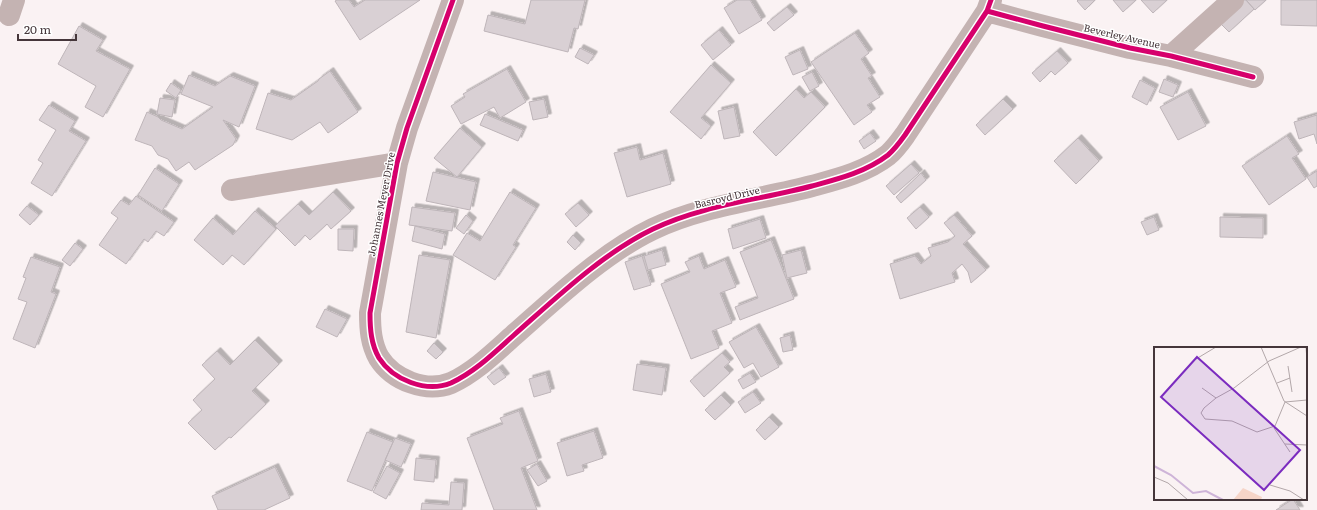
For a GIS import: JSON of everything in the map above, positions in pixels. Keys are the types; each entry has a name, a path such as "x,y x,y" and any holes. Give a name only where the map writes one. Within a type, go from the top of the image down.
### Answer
{"street":[{"name":"Johannes Meyer Drive","path":"430,387 408,382 387,368 373,345 370,333 370,313 397,163 407,128 453,0"},
{"name":"Beverley Avenue","path":"1171,56 1233,0"},
{"name":"Beverley Avenue","path":"989,5 1043,26 1253,77"},
{"name":"Basroyd Drive","path":"430,387 451,383 464,376 587,273 630,242 654,229 686,216 714,208 792,192 830,182 858,172 888,155 906,135 989,5"},
{"path":"232,190 397,163"}],"building":[{"path":"349,0 354,7 365,0 420,0 360,40 335,1"},
{"path":"531,0 585,0 578,29 574,28 568,52 484,31 488,15 525,24"},
{"path":"737,0 750,0 762,20 739,34 724,8"},
{"path":"1095,0 1085,10 1077,1"},
{"path":"1113,0 1136,0 1123,12"},
{"path":"1141,0 1167,0 1153,13"},
{"path":"1243,0 1246,0 1254,9 1229,32 1219,22"},
{"path":"1246,0 1266,0 1255,10"},
{"path":"1281,0 1317,0 1317,26 1281,25"},
{"path":"787,7 794,15 774,31 767,23"},
{"path":"79,26 103,40 96,51 130,69 103,117 85,107 96,86 58,64"},
{"path":"719,30 731,45 713,60 701,45"},
{"path":"855,33 869,53 861,59 872,76 868,78 880,97 867,105 872,112 854,125 811,62"},
{"path":"580,48 594,55 588,64 575,57"},
{"path":"800,50 808,69 793,75 785,57"},
{"path":"1057,51 1068,63 1055,75 1051,71 1040,82 1032,73"},
{"path":"711,65 731,83 701,118 711,126 701,139 670,112"},
{"path":"507,69 526,102 500,118 494,107 461,124 451,106 465,97 463,94"},
{"path":"330,71 358,112 328,133 320,122 292,140 256,129 268,93 291,100"},
{"path":"812,72 819,86 810,91 802,77"},
{"path":"189,75 215,86 230,76 255,86 239,127 223,120 236,139 233,145 195,170 189,162 176,171 168,159 158,155 152,146 135,140 147,112 182,129 213,107 181,94"},
{"path":"1164,79 1178,85 1173,97 1159,92"},
{"path":"1140,80 1155,88 1147,105 1132,97"},
{"path":"171,83 181,90 176,98 166,91"},
{"path":"796,89 804,98 811,92 825,107 776,156 753,132"},
{"path":"1188,92 1206,126 1178,140 1160,107"},
{"path":"160,98 175,100 172,117 157,114"},
{"path":"544,99 548,117 533,120 529,102"},
{"path":"1003,99 1013,109 985,135 976,125"},
{"path":"49,105 75,121 69,131 86,141 52,196 31,183 43,163 38,160 56,130 39,120"},
{"path":"734,107 740,136 724,139 718,111"},
{"path":"485,114 523,130 518,141 480,125"},
{"path":"1317,115 1317,144 1314,134 1299,139 1294,122"},
{"path":"460,128 482,147 457,177 434,158"},
{"path":"870,133 876,141 864,149 859,141"},
{"path":"1287,136 1299,154 1292,158 1306,179 1269,205 1242,166"},
{"path":"1078,138 1099,161 1076,184 1054,161"},
{"path":"637,147 640,160 663,153 671,184 627,197 614,153"},
{"path":"911,164 919,173 894,195 886,186"},
{"path":"155,168 179,184 162,211 138,195"},
{"path":"1317,171 1317,186 1314,188 1307,177"},
{"path":"433,172 476,182 470,210 426,201"},
{"path":"921,173 926,180 901,203 896,197"},
{"path":"333,192 351,211 331,229 327,224 310,240 305,235 295,246 275,226 298,204 309,215"},
{"path":"510,192 536,208 513,245 516,247 495,280 453,255 467,233 480,241"},
{"path":"136,196 174,222 164,236 156,231 148,242 144,239 126,264 99,245 118,218 111,213 121,200 129,205"},
{"path":"578,203 589,215 576,227 565,214"},
{"path":"27,206 39,215 30,225 19,215"},
{"path":"412,207 455,213 452,231 409,225"},
{"path":"920,207 929,217 916,229 907,218"},
{"path":"255,211 276,229 244,265 232,255 223,265 194,240 213,218 233,235"},
{"path":"466,215 473,221 464,234 456,228"},
{"path":"954,215 972,236 963,244 986,270 971,283 968,272 962,264 952,273 955,282 900,299 890,264 915,256 921,264 931,256 928,248 948,242 955,236 944,223"},
{"path":"1154,217 1159,230 1147,235 1141,222"},
{"path":"1220,217 1263,218 1263,238 1220,237"},
{"path":"760,219 766,238 733,249 728,229"},
{"path":"415,226 445,234 442,249 412,241"},
{"path":"338,229 354,229 353,251 338,250"},
{"path":"573,235 581,243 575,250 567,242"},
{"path":"771,240 794,299 740,320 735,307 758,298 740,252"},
{"path":"75,243 83,249 70,266 62,260"},
{"path":"662,250 666,265 648,270 644,256"},
{"path":"801,250 807,273 787,278 782,255"},
{"path":"419,255 450,260 436,338 406,332"},
{"path":"642,256 651,285 634,290 625,262"},
{"path":"699,256 704,269 725,260 736,287 720,293 732,323 712,331 719,348 691,359 661,284 690,272 685,262"},
{"path":"31,257 60,267 51,292 56,294 35,348 13,339 27,302 18,299 26,278 23,277"},
{"path":"325,309 347,319 337,337 316,327"},
{"path":"756,327 779,367 761,377 753,363 744,368 729,342"},
{"path":"790,335 793,350 783,352 780,338"},
{"path":"255,340 279,364 252,391 266,404 231,438 229,437 215,450 188,423 202,410 193,400 215,379 202,365 217,351 230,365"},
{"path":"434,343 443,352 436,359 427,351"},
{"path":"722,353 730,362 724,367 730,373 704,397 690,381"},
{"path":"637,364 666,368 662,395 633,390"},
{"path":"499,368 506,377 494,385 487,377"},
{"path":"750,373 756,382 743,389 738,380"},
{"path":"546,374 551,392 534,397 529,379"},
{"path":"753,392 761,403 745,413 738,402"},
{"path":"721,395 731,405 715,420 705,410"},
{"path":"519,411 538,461 521,468 537,510 494,510 467,438 503,424 500,418"},
{"path":"769,417 779,427 765,440 756,430"},
{"path":"594,431 603,458 582,465 584,471 567,476 557,443"},
{"path":"367,432 393,442 372,491 347,481"},
{"path":"395,438 411,444 401,467 385,460"},
{"path":"416,458 436,460 434,482 414,480"},
{"path":"537,464 547,481 538,486 527,470"},
{"path":"387,466 400,473 386,499 373,492"},
{"path":"275,467 290,498 264,510 218,510 212,496"},
{"path":"451,482 464,483 462,510 421,510 422,503 449,505"},
{"path":"1294,500 1300,510 1276,510"}],"cycle path":[{"path":"453,0 407,128 397,163 370,313 371,331 376,353 385,366 401,378 421,385 431,386 441,386 451,383 468,373 492,355 580,277 616,250 653,229 691,214 832,181 870,166 888,155 905,135 987,11 991,0"},
{"path":"987,11 1130,48 1171,56 1253,77"}]}
